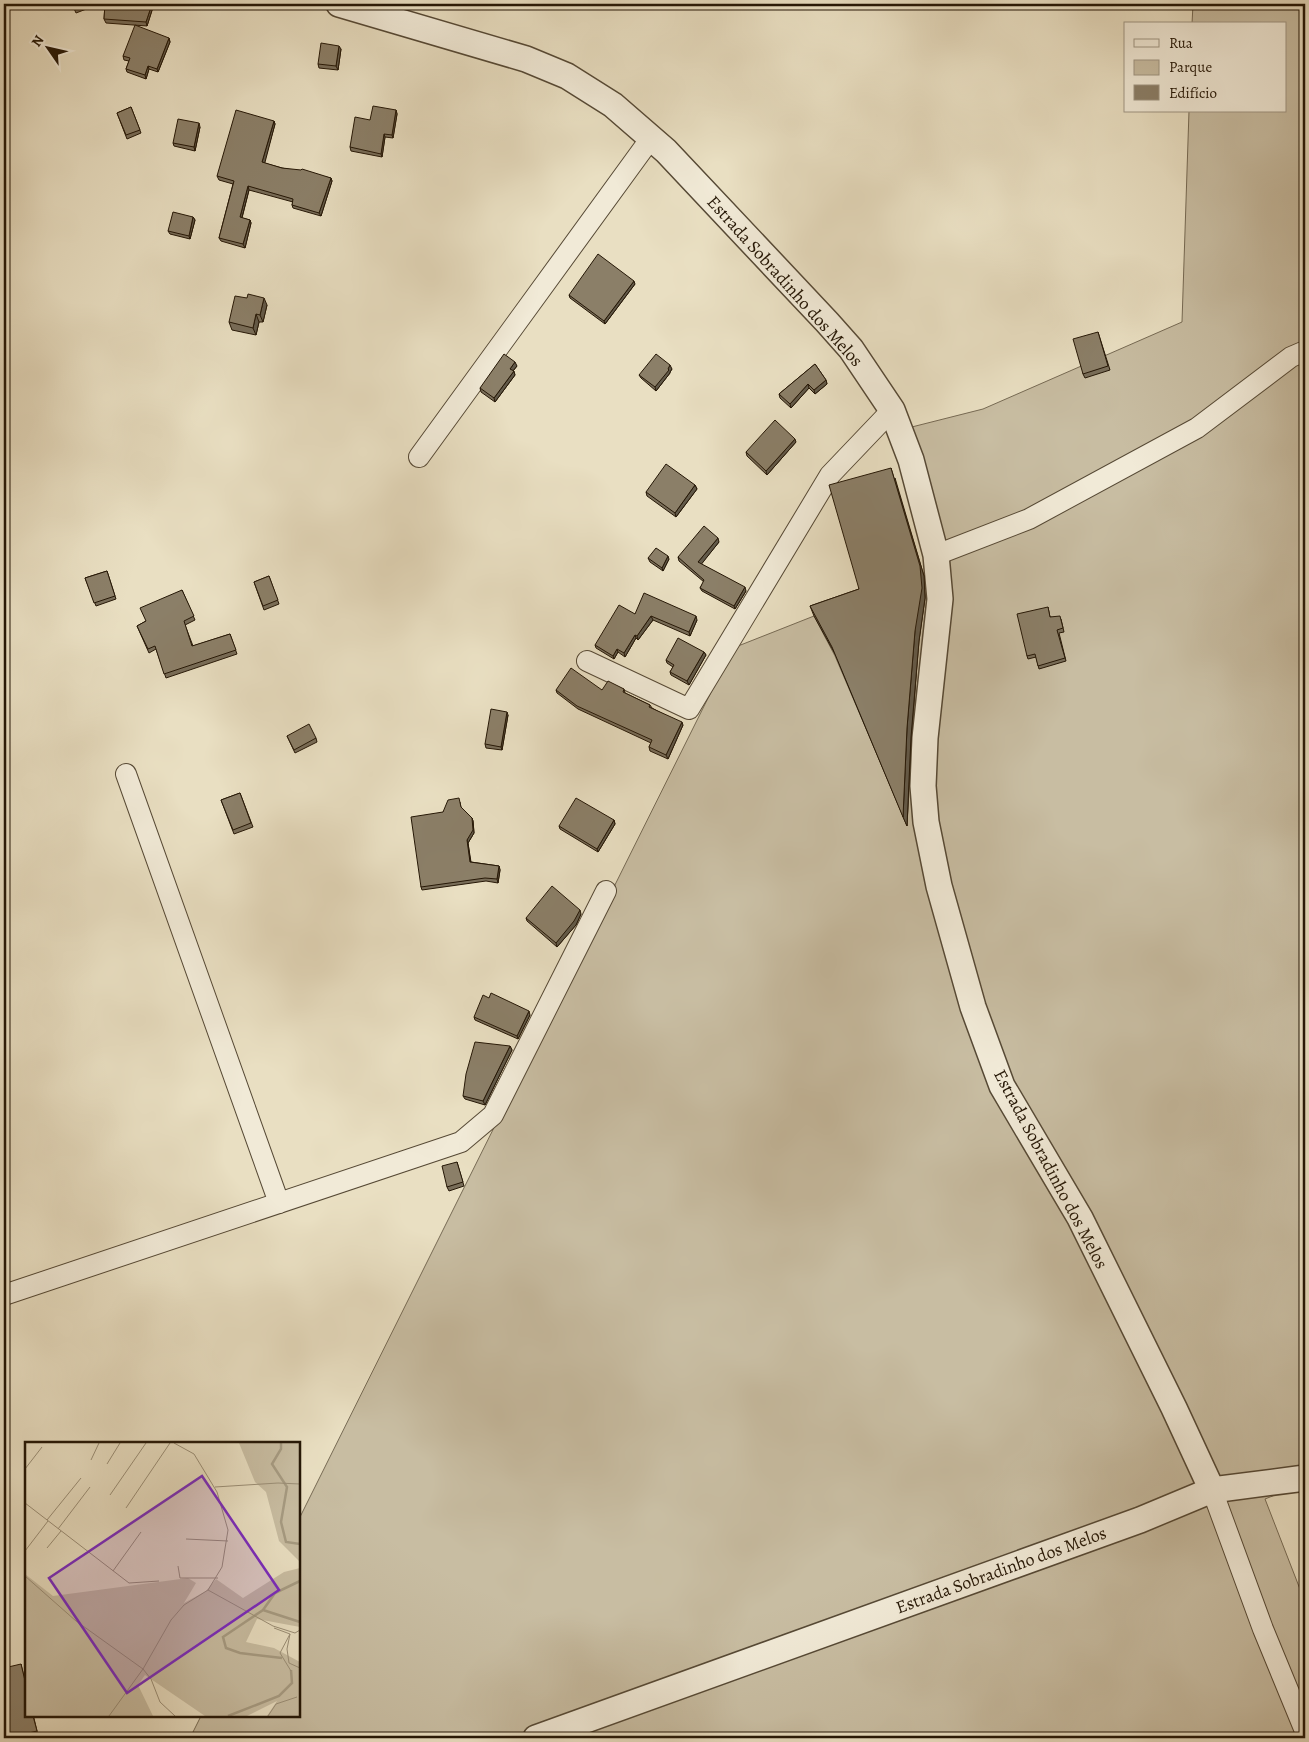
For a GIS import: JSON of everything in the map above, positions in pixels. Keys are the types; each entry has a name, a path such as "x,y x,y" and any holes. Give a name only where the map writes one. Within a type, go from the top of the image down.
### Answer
{"street":[{"name":"Estrada Sobradinho dos Melos","path":"339,4 526,59 567,76 613,105 666,151 851,349 892,410 912,460 936,555 940,599 925,738 923,786 926,822 939,886 973,1007 1002,1086 1080,1218 1174,1408 1212,1490 1140,1520 536,1738"},
{"path":"419,457 651,138"},
{"path":"936,555 1030,519 1197,428 1292,356 1305,351"},
{"path":"587,661 689,709 830,474 892,410"},
{"path":"126,774 279,1202"},
{"path":"4,1295 460,1142 493,1115 606,891"},
{"path":"1305,1478 1212,1490 1262,1629 1305,1732"}],"green space":[{"path":"1193,4 1305,4 1305,1483 1265,1499 1305,1602 1305,1738 190,1738 200,1717 300,1717 300,1517 733,648 814,616 835,656 907,825 918,643 929,574 904,479 888,433 983,409 1182,322 1189,112 1286,112 1286,22 1192,22"}],"building":[{"path":"72,4 88,4 75,9"},
{"path":"105,4 152,4 146,22 104,19"},
{"path":"135,25 169,38 157,69 148,66 145,75 126,69 130,58 123,56"},
{"path":"321,43 339,46 336,66 318,64"},
{"path":"373,106 396,110 392,135 384,134 381,154 350,147 355,117 370,120"},
{"path":"131,107 140,130 126,135 117,113"},
{"path":"236,110 274,121 262,162 282,168 302,169 331,178 319,213 292,205 293,199 248,186 240,217 250,220 243,244 219,238 234,181 217,176"},
{"path":"178,119 199,123 194,147 173,143"},
{"path":"173,212 193,217 189,236 168,231"},
{"path":"598,254 634,281 604,321 569,295"},
{"path":"248,294 264,298 260,315 256,314 253,328 229,322 235,296 247,298"},
{"path":"1098,332 1108,366 1083,374 1073,339"},
{"path":"504,354 515,362 510,369 514,371 494,398 480,388"},
{"path":"656,354 670,365 669,370 655,387 639,375"},
{"path":"815,364 826,380 814,390 808,384 790,404 779,394"},
{"path":"775,420 795,439 766,471 746,452"},
{"path":"666,464 695,485 675,513 646,492"},
{"path":"891,468 920,566 922,588 915,631 907,728 903,817 832,647 810,606 859,589 829,485"},
{"path":"704,526 718,538 698,562 745,587 734,606 700,588 704,580 678,557"},
{"path":"656,548 668,556 662,568 648,558"},
{"path":"107,571 115,596 94,603 85,578"},
{"path":"269,576 278,600 263,606 254,582"},
{"path":"182,590 194,616 184,621 192,646 230,634 236,650 164,674 155,646 148,649 137,626 146,621 140,608"},
{"path":"644,593 696,616 689,632 651,616 637,636 635,635 624,653 617,649 613,656 595,645 619,605 635,614"},
{"path":"1048,607 1050,617 1060,616 1063,628 1057,630 1065,658 1038,666 1035,654 1027,656 1017,614"},
{"path":"678,638 704,652 687,681 670,672 674,665 666,660"},
{"path":"571,668 602,690 608,681 624,689 623,692 650,705 649,707 682,722 666,755 649,747 652,740 577,706 556,690"},
{"path":"491,709 507,712 501,747 485,744"},
{"path":"309,724 316,738 294,750 287,736"},
{"path":"240,793 251,823 233,830 221,800"},
{"path":"459,798 461,807 472,818 473,830 467,840 470,862 499,866 497,879 485,878 421,887 411,817 443,812 448,800"},
{"path":"576,798 614,820 597,849 559,826"},
{"path":"552,886 580,910 574,921 556,943 526,918"},
{"path":"491,993 529,1011 517,1036 474,1017 483,995 489,998"},
{"path":"475,1042 510,1046 483,1101 463,1096 466,1074"},
{"path":"457,1162 463,1182 447,1187 442,1166"},
{"path":"1305,1543 1305,1572 1301,1544"},
{"path":"21,1664 25,1681 25,1717 33,1717 37,1731 4,1738 4,1668"}]}
